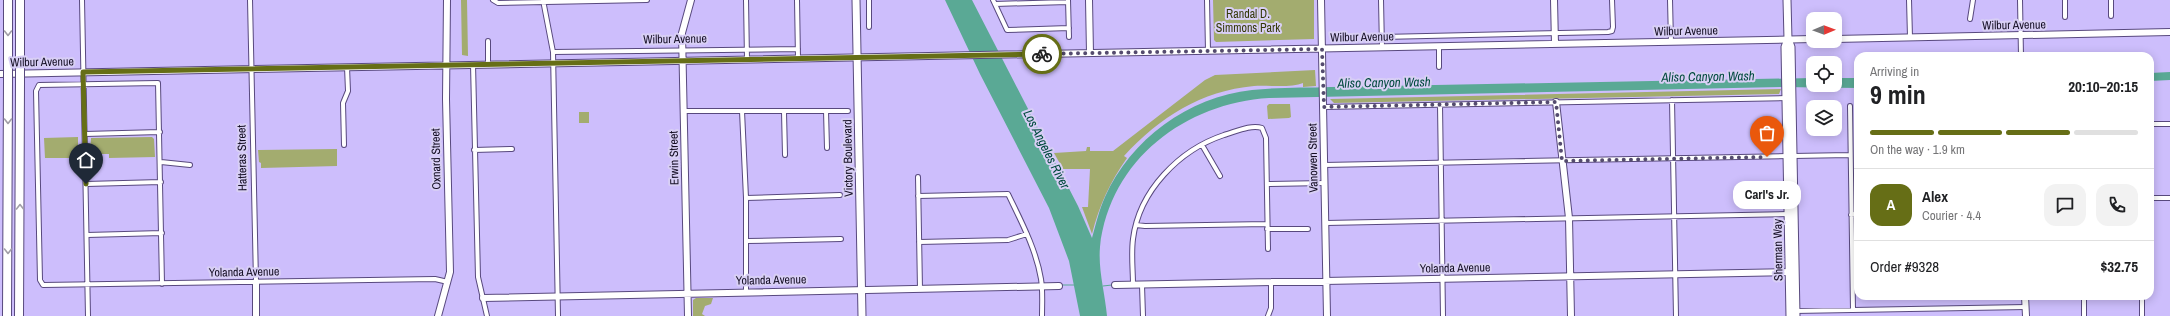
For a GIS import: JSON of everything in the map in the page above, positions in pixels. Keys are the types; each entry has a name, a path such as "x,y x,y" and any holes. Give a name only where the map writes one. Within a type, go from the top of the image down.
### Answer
{"highway":[{"path":"8,0 8,316"},
{"path":"19,316 20,0"}],"main road":[{"name":"Oxnard Street","path":"438,316 450,272 447,0"},
{"name":"Erwin Street","path":"688,316 682,28 691,0"},
{"name":"Victory Boulevard","path":"856,0 862,316"},
{"path":"1089,0 1090,53"},
{"name":"Vanowen Street","path":"1321,0 1327,316"},
{"path":"1554,0 1555,44"},
{"name":"Sherman Way","path":"1787,0 1788,40 1791,47 1788,77 1793,313"},
{"name":"Wilbur Avenue","path":"1842,39 2170,32"},
{"name":"Wilbur Avenue","path":"0,74 1806,39"},
{"path":"1556,102 1569,218 1571,316"},
{"name":"Yolanda Avenue","path":"1114,285 1792,272"},
{"name":"Hatteras Street","path":"256,282 256,316"},
{"name":"Yolanda Avenue","path":"483,298 1059,286"},
{"path":"2026,300 2026,316"}],"street":[{"path":"82,0 88,316"},
{"name":"Hatteras Street","path":"250,0 256,282"},
{"path":"494,0 498,3 647,0"},
{"path":"746,0 748,59"},
{"path":"797,0 798,58"},
{"path":"869,0 869,26"},
{"path":"1207,0 1208,51"},
{"path":"1381,0 1382,48"},
{"path":"1382,36 1612,31 1612,0"},
{"path":"1670,0 1671,42"},
{"path":"1909,0 1910,37"},
{"path":"1970,19 1972,0"},
{"path":"2020,0 2021,52"},
{"path":"2065,0 2065,17"},
{"path":"2111,0 2111,16"},
{"path":"543,1 553,52 558,316"},
{"path":"1069,28 1007,30 994,2 1068,1 1069,28 1069,37"},
{"path":"488,41 488,64"},
{"path":"1438,47 1439,67"},
{"name":"Wilbur Avenue","path":"553,52 798,48"},
{"path":"473,64 478,277 487,316"},
{"path":"344,145 343,103 348,91 347,67"},
{"name":"Wilbur Avenue","path":"41,282 38,86 42,84 158,83 160,132"},
{"path":"1324,107 1672,100 1789,95"},
{"path":"1672,100 1676,316"},
{"path":"1440,105 1442,279 1444,316"},
{"path":"1850,106 1853,310"},
{"path":"684,111 848,111"},
{"path":"742,111 747,241 746,292"},
{"path":"826,111 828,148"},
{"path":"784,112 785,155"},
{"path":"2154,124 2170,124"},
{"path":"1133,285 1132,247 1136,224 1148,196 1162,176 1190,152 1202,145 1239,131 1257,127 1262,128 1266,138 1268,249"},
{"path":"85,134 160,132 162,284"},
{"path":"1202,145 1220,176"},
{"path":"474,150 512,149"},
{"path":"1324,165 1850,155"},
{"path":"161,162 190,165"},
{"path":"918,177 920,289"},
{"path":"86,184 161,182"},
{"path":"1266,184 1325,183"},
{"path":"918,196 1008,194 1027,234 1038,267 1042,286 1042,316"},
{"path":"746,198 840,195"},
{"path":"2154,198 2170,198"},
{"path":"1326,223 1791,214"},
{"path":"1136,224 1145,226 1267,227 1308,229"},
{"path":"87,235 162,233"},
{"path":"919,242 1008,240 1027,234"},
{"path":"747,241 841,239"},
{"name":"Yolanda Avenue","path":"41,282 46,286 435,279 448,282"},
{"path":"1268,316 1271,308 1271,282"},
{"path":"1142,285 1142,316"},
{"path":"2084,300 2084,316"},
{"path":"2142,300 2142,316"},
{"path":"1793,313 1853,310 2026,307"}],"green space":[{"path":"461,0 467,0 468,56 462,55"},
{"name":"Randal D. Simmons Park","path":"1213,0 1314,0 1314,39 1216,42 1214,40"},
{"path":"1315,70 1316,86 1303,87 1303,83 1298,85 1254,86 1235,89 1199,100 1183,108 1152,129 1124,156 1127,158 1115,176 1106,194 1092,234 1082,207 1088,207 1090,169 1063,169 1054,153 1086,151 1087,147 1090,147 1090,151 1113,151 1205,80 1215,75"},
{"path":"1781,89 1779,94 1334,103 1330,99"},
{"path":"1269,104 1290,104 1291,117 1268,119 1267,106"},
{"path":"579,112 589,112 589,123 579,123"},
{"path":"78,137 78,158 45,158 44,138"},
{"path":"152,137 154,139 155,157 109,158 109,154 90,154 91,138"},
{"path":"337,149 337,166 261,168 261,163 259,162 258,150"},
{"path":"696,298 713,298 711,304 705,306 702,314 705,316 693,316 693,300"}],"water":[{"name":"Los Angeles River","path":"945,0 972,0 1078,206 1092,238 1103,202 1116,176 1130,157 1146,140 1164,124 1184,112 1228,94 1252,90 1282,88 1806,78 1806,87 1269,98 1238,102 1209,111 1182,124 1157,141 1136,163 1119,187 1107,216 1100,247 1101,273 1107,316 1080,316 1069,261 1049,208 980,74"},
{"path":"2170,72 2170,80 2154,81 2154,73"},
{"path":"1842,78 1854,78 1854,88 1842,88"}],"waterway":[{"path":"1062,285 1076,285"},
{"path":"1103,286 1112,285"}],"way so far":[{"path":"1042,54 1322,49 1324,107 1556,102 1562,161 1767,157"}],"place":[{"name":"Carl's Jr.","path":"1767,157"}],"route":[{"path":"86,184 83,72 1042,54"}],"water label":[{"name":"Aliso Canyon Wash","path":"1708,76"},
{"name":"Aliso Canyon Wash","path":"1384,82"}]}
